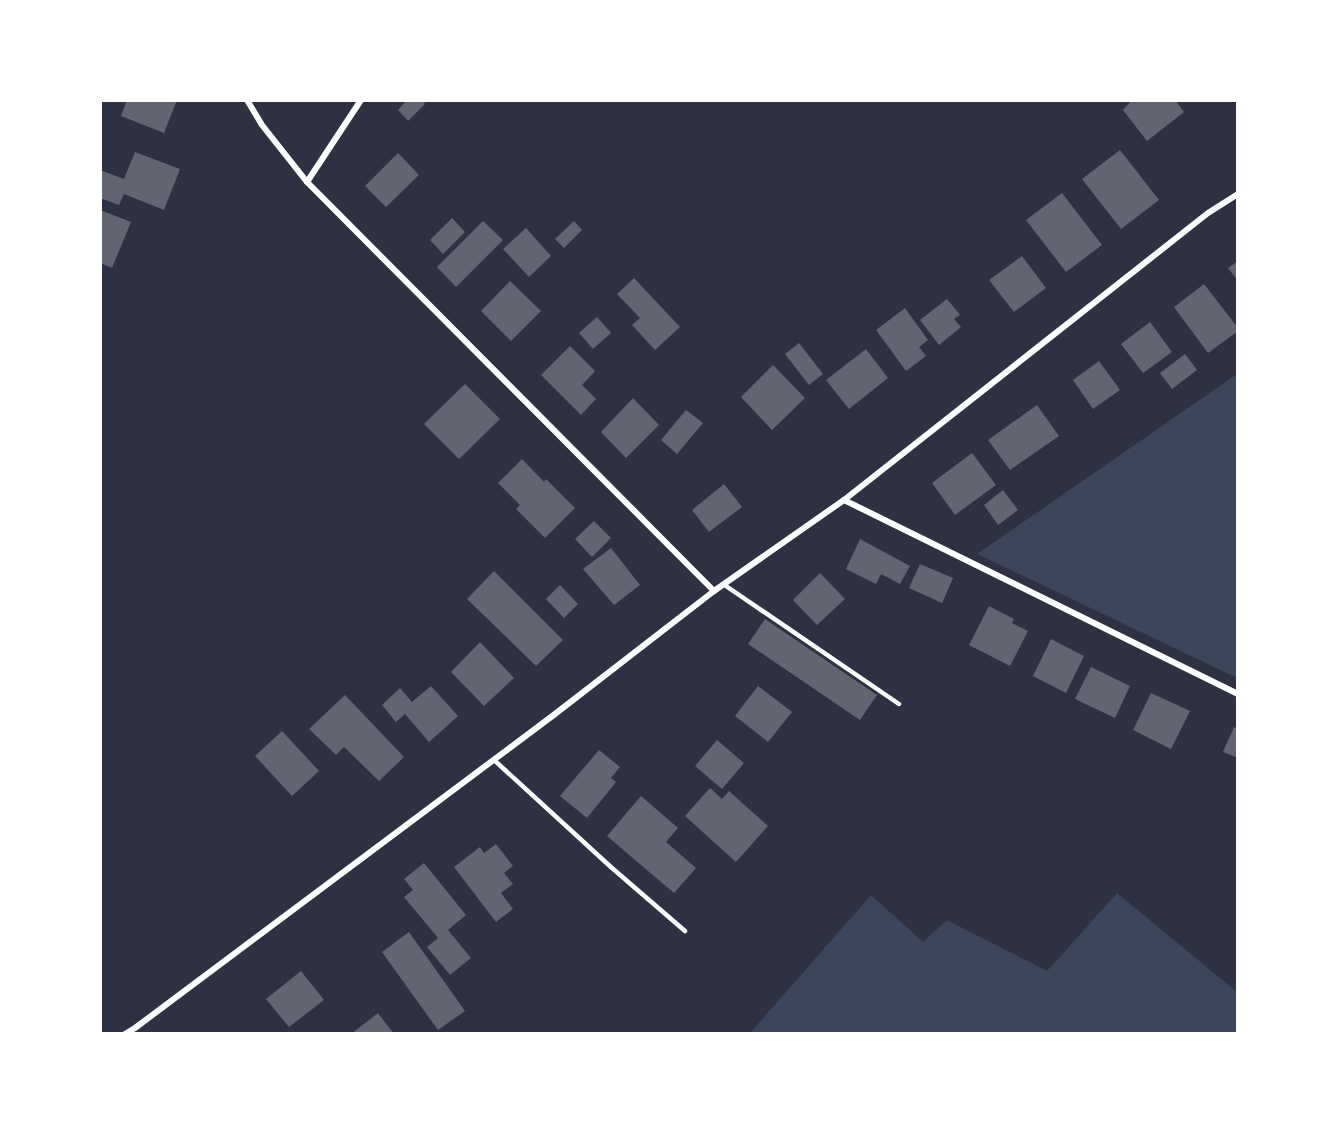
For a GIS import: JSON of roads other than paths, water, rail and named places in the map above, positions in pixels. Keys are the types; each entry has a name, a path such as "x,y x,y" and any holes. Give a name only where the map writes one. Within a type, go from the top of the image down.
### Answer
{"street":[{"path":"247,100 262,125 307,182 714,591"},
{"path":"307,182 361,100"},
{"path":"125,1034 136,1031 723,584 844,500 1208,213 1238,194"},
{"path":"844,500 1238,694"}],"lane":[{"path":"723,584 898,704"},
{"path":"494,760 685,931"}]}
